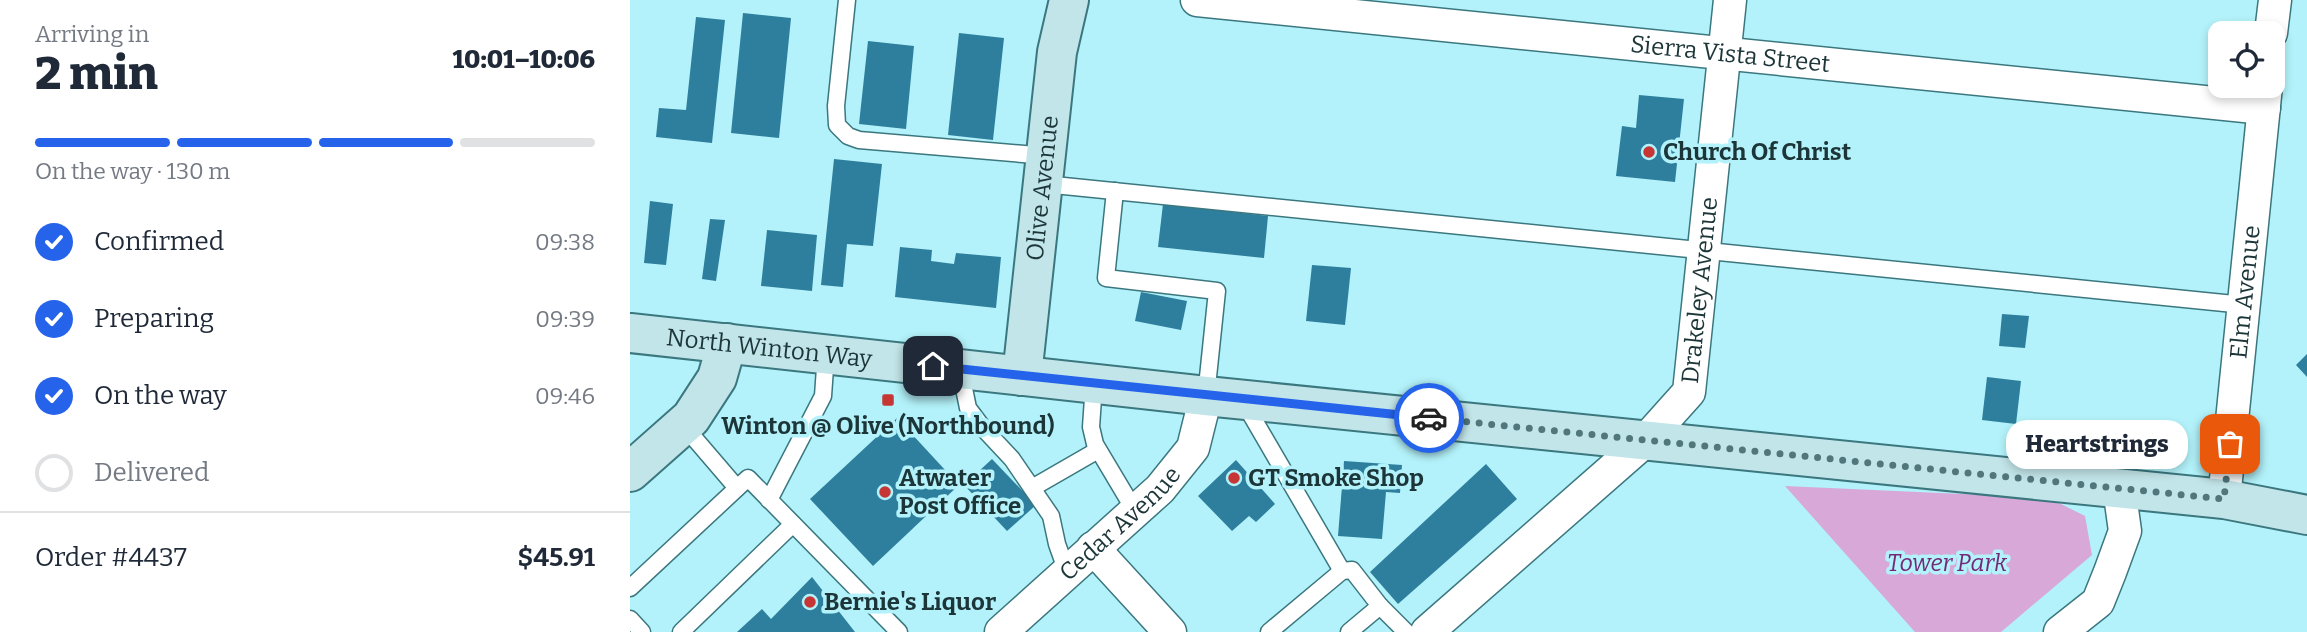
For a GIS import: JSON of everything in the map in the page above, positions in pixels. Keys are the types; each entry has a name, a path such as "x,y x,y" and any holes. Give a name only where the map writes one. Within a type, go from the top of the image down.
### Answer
{"main road":[{"name":"Olive Avenue","path":"1022,376 1058,52 1069,0"},
{"name":"North Winton Way","path":"630,332 1094,384 2224,499 2307,515"},
{"path":"630,472 691,418 717,378 727,343"}],"street":[{"name":"Sierra Vista Street","path":"1197,0 1724,54 2208,92"},
{"name":"Drakeley Avenue","path":"1427,632 1646,440 1689,392 1730,0"},
{"path":"2273,21 2275,0"},
{"name":"Elm Avenue","path":"2224,499 2265,98"},
{"name":"Cedar Avenue","path":"1001,632 1160,489 1193,448 1224,397"},
{"path":"2060,632 2098,602 2124,531 2119,488"},
{"path":"1093,548 1170,632"}],"lane":[{"path":"847,0 836,106 837,125 848,136 859,140 1045,170 1115,191 2244,305"},
{"path":"1115,191 1106,278 1216,291 1224,397 1342,571"},
{"path":"769,500 823,396 826,354"},
{"path":"960,369 968,408 1012,459 1051,516 1067,572"},
{"path":"1094,384 1091,427 1098,450 1135,511"},
{"path":"683,425 742,483 769,500 899,632"},
{"path":"1032,488 1098,450"},
{"path":"630,588 742,483"},
{"path":"681,632 793,524"},
{"path":"1269,632 1342,571 1352,570 1380,606 1406,632"},
{"path":"1349,632 1380,606"},
{"path":"630,619 642,632"}],"green space":[{"name":"Tower Park","path":"1785,486 2049,498 2085,516 2092,555 2001,632 1915,632"}],"building":[{"path":"743,13 791,18 779,138 731,133"},
{"path":"696,17 725,20 712,143 656,137 659,108 686,110"},
{"path":"959,33 1004,38 993,140 948,135"},
{"path":"868,41 914,46 906,129 859,124"},
{"name":"Church Of Christ","path":"1639,95 1684,99 1675,182 1616,176 1622,126 1636,128"},
{"path":"834,159 882,164 873,246 847,244 843,287 821,285"},
{"path":"650,201 673,204 666,265 644,263"},
{"path":"1163,204 1268,216 1264,258 1158,247"},
{"path":"710,219 725,220 716,281 702,279"},
{"path":"767,230 817,235 812,291 761,286"},
{"path":"900,247 932,250 931,261 954,264 956,253 1001,257 996,308 895,297"},
{"path":"1312,265 1351,268 1345,325 1306,321"},
{"path":"1141,292 1187,301 1181,330 1135,321"},
{"path":"2002,314 2029,316 2025,348 1999,346"},
{"path":"2307,354 2307,377 2296,365"},
{"path":"1987,377 2021,381 2016,424 1982,420"},
{"name":"Atwater Post Office","path":"897,418 959,485 873,566 810,499"},
{"path":"992,459 1036,505 1007,531 964,485"},
{"name":"GT Smoke Shop","path":"1236,460 1275,504 1256,522 1249,516 1232,531 1198,496"},
{"path":"1344,461 1402,465 1400,493 1386,492 1382,539 1338,536"},
{"path":"1486,464 1517,499 1398,604 1370,572"},
{"name":"Bernie's Liquor","path":"812,577 855,632 737,632 762,609 771,619"}],"way so far":[{"path":"1429,418 2224,499 2230,444"}],"place":[{"name":"Church Of Christ","path":"1649,152"},
{"name":"Winton @ Olive (Northbound)","path":"888,400"},
{"name":"Heartstrings","path":"2230,444"},
{"name":"GT Smoke Shop","path":"1234,478"},
{"name":"Atwater Post Office","path":"885,492"},
{"name":"Bernie's Liquor","path":"810,602"}],"route":[{"path":"933,366 1429,418"}]}
